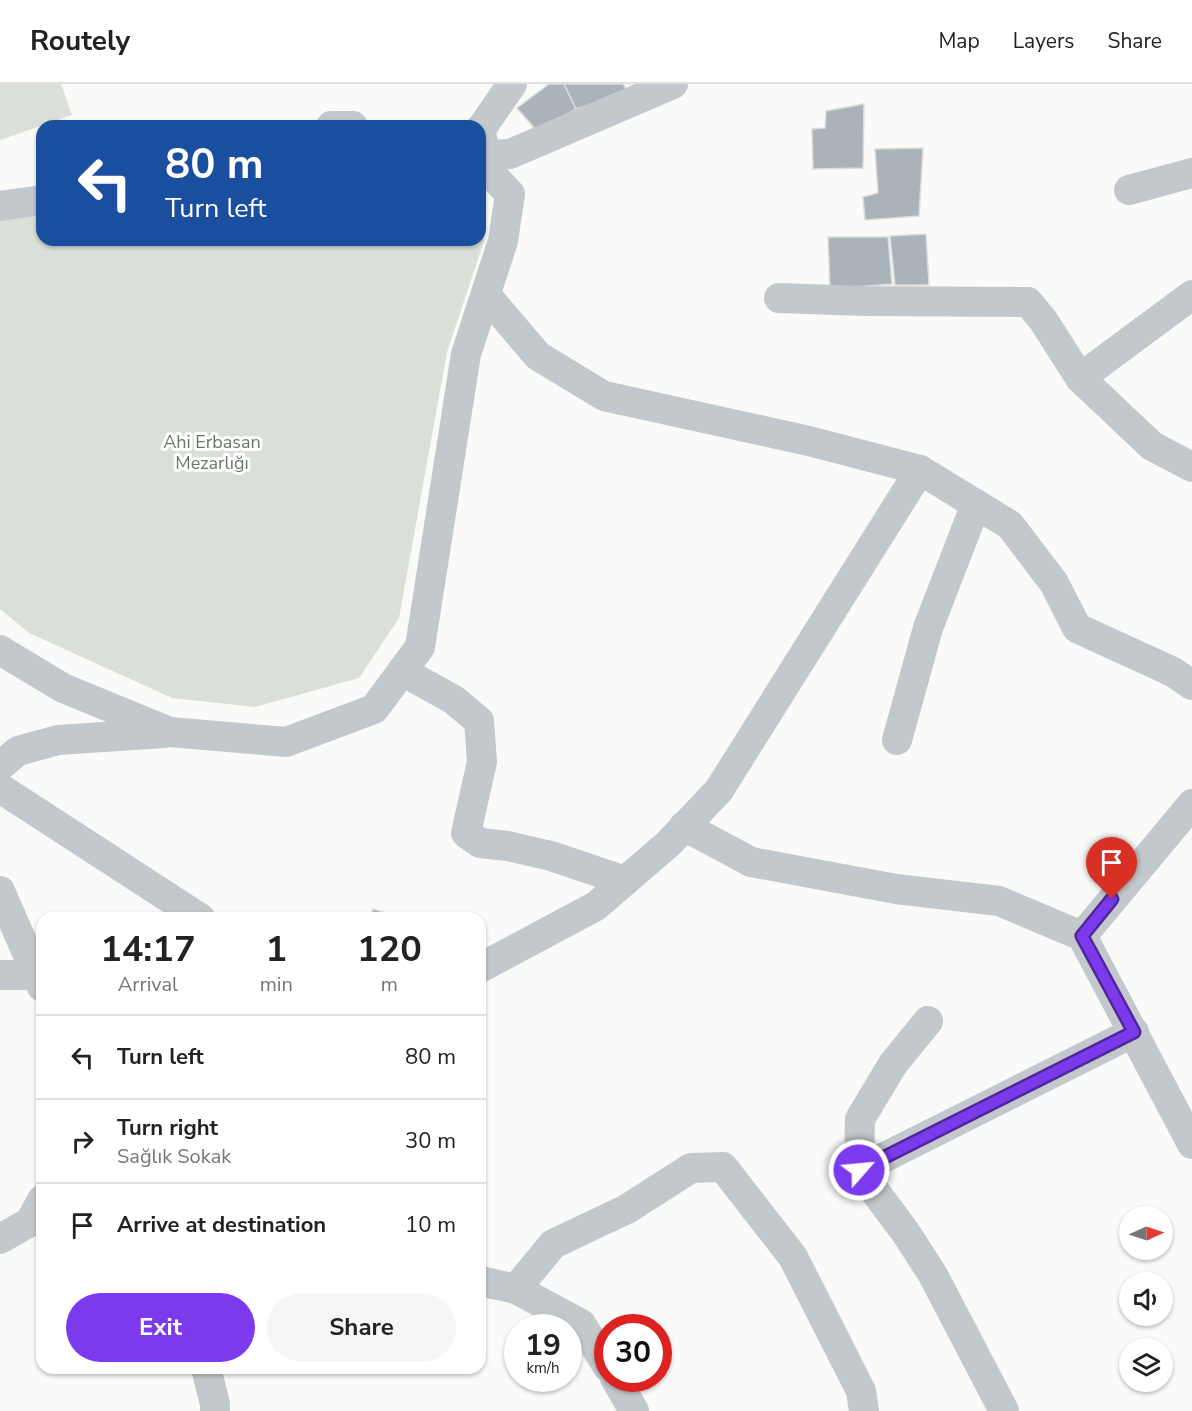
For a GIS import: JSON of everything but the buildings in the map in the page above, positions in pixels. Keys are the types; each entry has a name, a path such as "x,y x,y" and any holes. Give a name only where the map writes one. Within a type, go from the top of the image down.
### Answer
{"street":[{"path":"486,121 512,84"},
{"path":"486,155 510,154 673,84"},
{"path":"0,766 18,751 58,740 173,733 286,742 374,709 420,647 466,354 503,241 510,194 486,168"},
{"path":"1129,190 1192,173"},
{"path":"0,206 36,201"},
{"path":"486,295 538,356 604,396 809,441 920,470 1010,525 1054,583 1077,628 1173,672 1192,685"},
{"path":"1080,378 1192,295"},
{"path":"779,298 1028,302 1043,320 1080,378 1152,446 1192,467"},
{"path":"486,965 596,906 668,844 719,790 920,470"},
{"path":"897,740 928,628 976,504"},
{"path":"0,650 63,688 173,733"},
{"path":"402,671 454,700 479,721 482,762 466,833 480,843 508,846 551,856 625,881"},
{"path":"0,788 191,912"},
{"path":"1082,936 1190,809"},
{"path":"684,826 751,862 896,889 999,901 1082,936 1192,1144"},
{"path":"0,891 36,974"},
{"path":"0,975 36,981"},
{"path":"928,1021 893,1064 860,1119 859,1170 906,1233 933,1275 1004,1411"},
{"path":"859,1170 1134,1032"},
{"path":"516,1289 553,1244 627,1209 691,1168 723,1167 792,1257 861,1391 864,1411"},
{"path":"0,1239 30,1222 36,1211"},
{"path":"486,1282 516,1289 581,1324 594,1345"},
{"path":"208,1374 216,1404 215,1411"},
{"path":"623,1392 634,1411"}],"green space":[{"path":"0,84 61,84 72,115 58,120 36,120 36,128 0,140"},
{"name":"Ahi Erbasan Mezarlığı","path":"36,215 36,246 482,246 447,352 399,618 359,678 255,707 172,698 29,633 0,609 0,218"}],"route":[{"path":"859,1170 1134,1032 1082,936 1112,899"}]}
